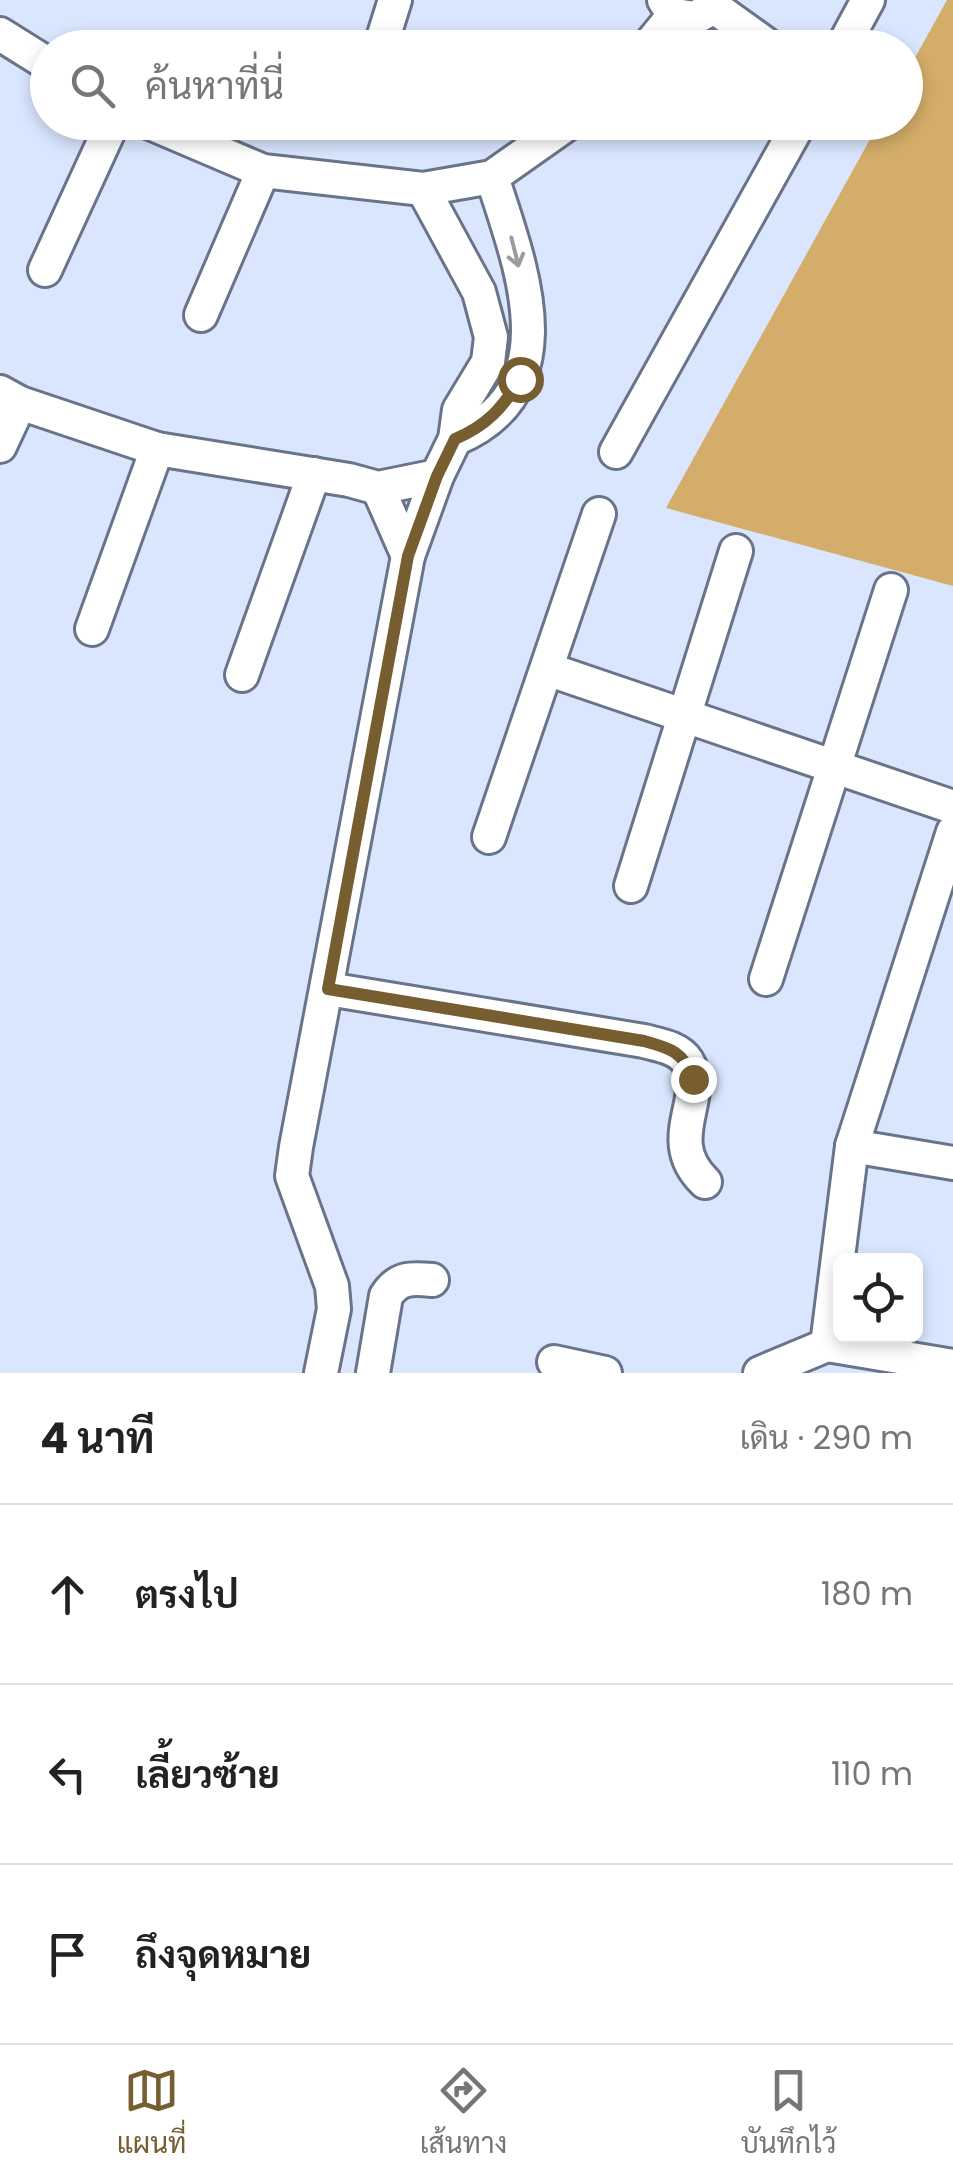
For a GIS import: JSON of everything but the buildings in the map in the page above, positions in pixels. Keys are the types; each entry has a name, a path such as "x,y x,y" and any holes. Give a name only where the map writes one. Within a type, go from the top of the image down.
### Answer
{"street":[{"path":"386,30 395,0"},
{"path":"852,30 868,0"},
{"path":"657,30 669,7 696,18 715,4 748,30"},
{"path":"0,34 30,53"},
{"path":"45,270 105,140"},
{"path":"189,140 263,172 423,190 492,177 544,140"},
{"path":"616,452 790,140"},
{"path":"201,315 263,172"},
{"path":"455,439 482,428 507,401 528,355 530,328 525,298 514,246 492,177"},
{"path":"321,1373 334,1309 332,1286 292,1176 408,556 455,439 459,410 488,362 491,337 479,292 423,190"},
{"path":"0,446 10,398 157,448 378,488 437,476"},
{"path":"92,628 157,448"},
{"path":"242,675 314,474"},
{"path":"378,488 408,556"},
{"path":"489,838 598,514"},
{"path":"631,886 736,551"},
{"path":"766,979 891,590"},
{"path":"547,669 953,807"},
{"path":"828,1345 852,1146 953,832"},
{"path":"328,989 672,1048 686,1059 693,1079 685,1152 695,1172 706,1182"},
{"path":"852,1146 953,1164"},
{"path":"373,1373 386,1296 392,1286 411,1278 432,1280"},
{"path":"760,1373 828,1345 916,1367 953,1366"},
{"path":"554,1362 605,1373"}],"shaded area":[{"path":"947,0 953,0 953,586 666,508 870,140 923,140 923,43"}],"route":[{"path":"520,379 507,401 482,428 455,439 408,556 328,989 644,1041 672,1048 686,1059 693,1079"}]}
